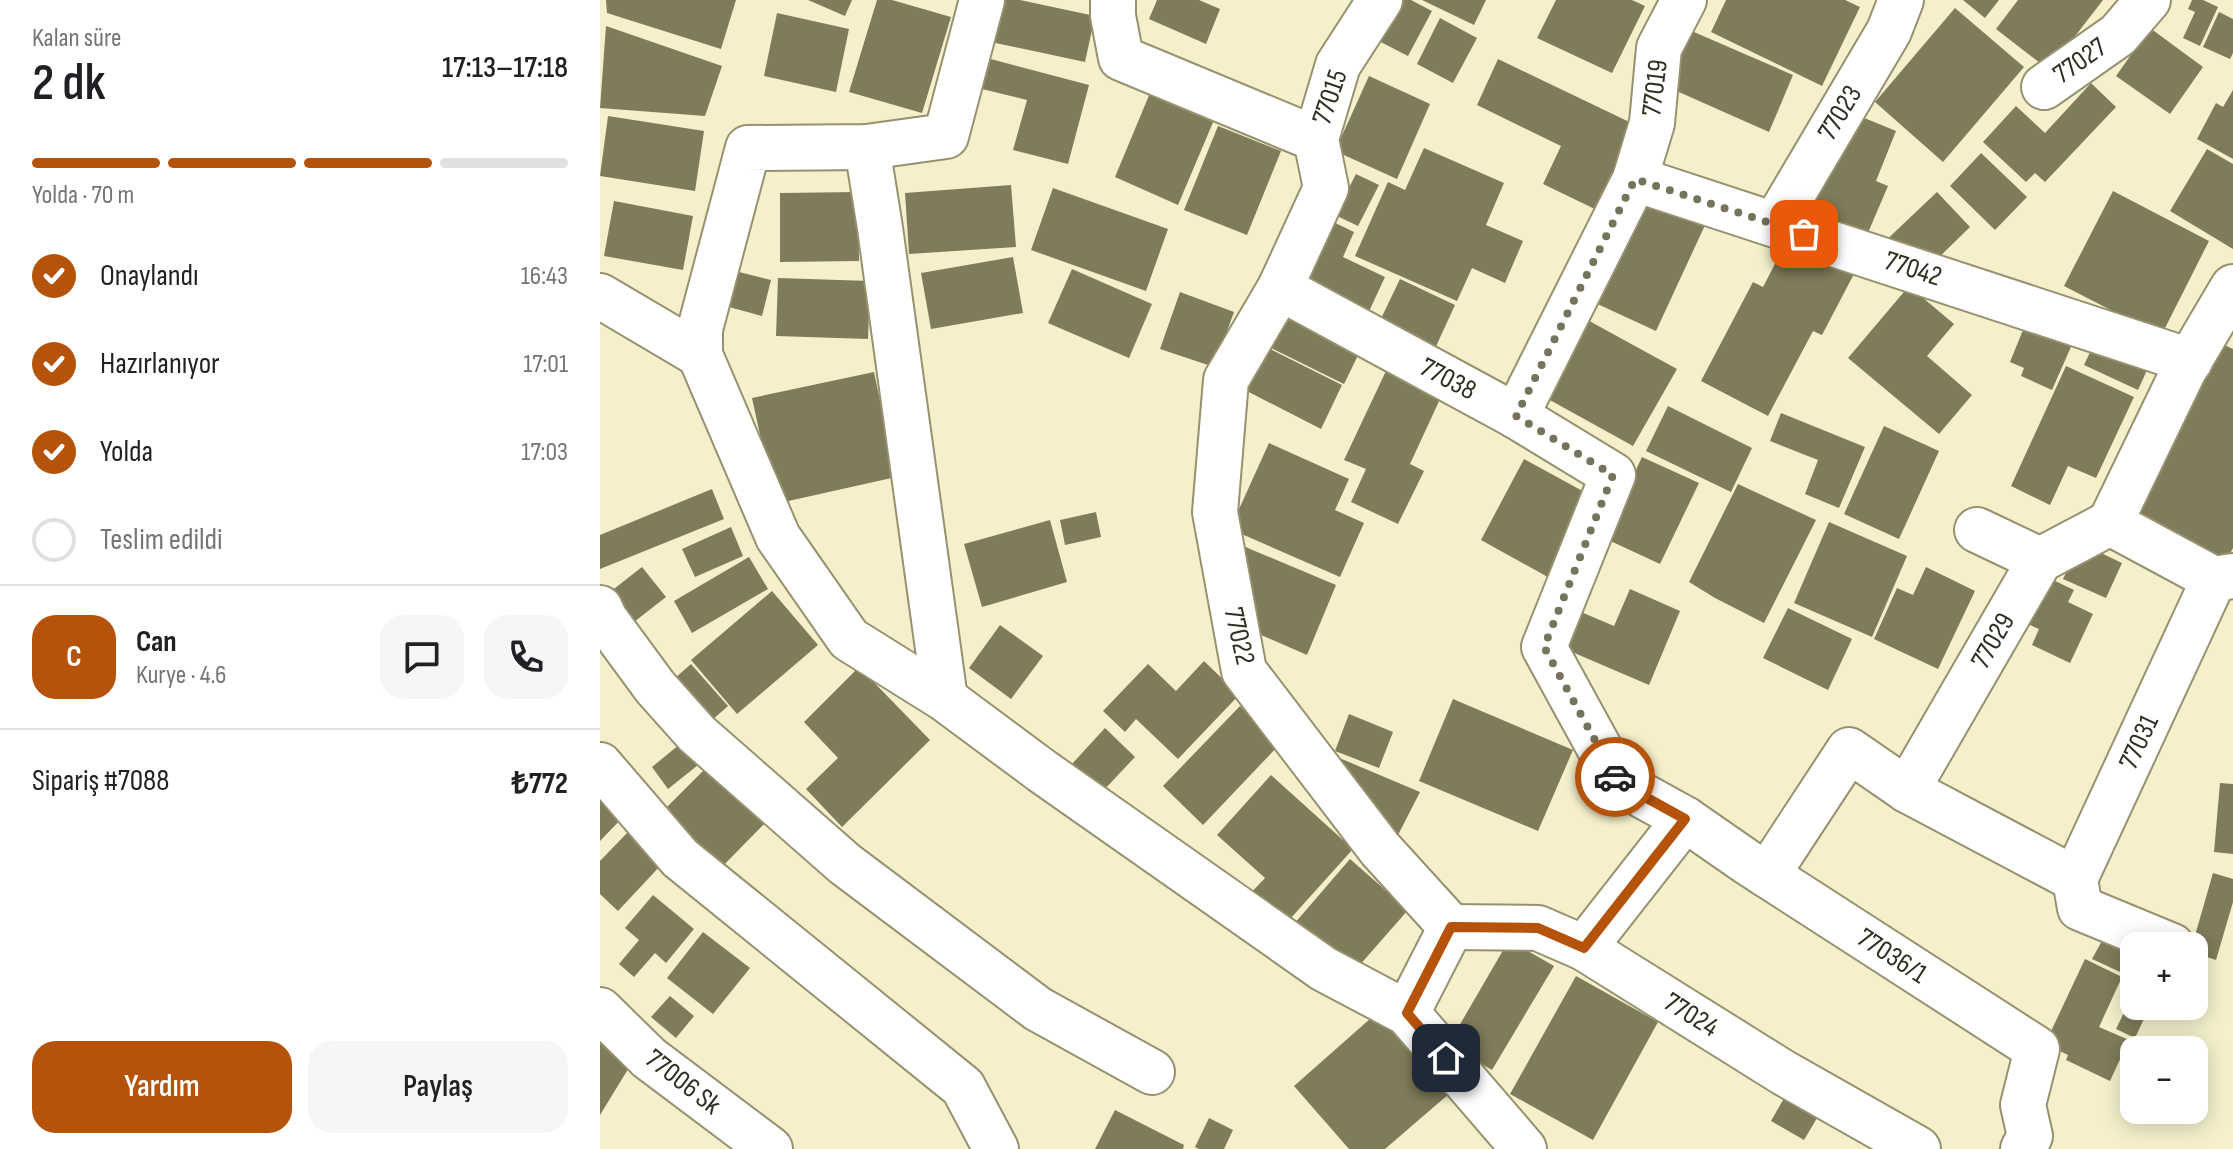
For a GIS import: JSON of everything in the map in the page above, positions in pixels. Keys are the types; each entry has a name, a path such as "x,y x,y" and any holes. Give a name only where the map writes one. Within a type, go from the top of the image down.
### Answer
{"street":[{"path":"982,0 946,136 867,147 748,148 700,329 700,355 778,537 849,639 945,699 1324,969 1407,1013 1524,1149"},
{"path":"1113,0 1121,58 1316,139"},
{"name":"77015","path":"1280,288 1326,188 1316,139 1338,65 1380,0"},
{"name":"77019","path":"1516,416 1635,179 1652,123 1659,48 1684,0"},
{"name":"77023","path":"1775,224 1889,31 1901,0"},
{"name":"77027","path":"2044,87 2118,35 2148,0"},
{"path":"867,147 945,699"},
{"name":"77042","path":"1635,179 2190,361"},
{"path":"1977,530 2040,560 2110,523 2190,361 2233,287"},
{"name":"77038","path":"1280,288 1516,416 1613,475"},
{"name":"77022","path":"1280,288 1226,380 1225,389 1215,512 1244,671 1380,849 1451,927"},
{"path":"600,296 700,355"},
{"name":"77036/1","path":"1613,475 1544,647 1618,782 1685,819 1757,869 2037,1049 2023,1105 2034,1145"},
{"path":"2110,523 2224,578"},
{"name":"77029","path":"1907,790 2040,560"},
{"name":"77031","path":"2077,894 2224,578"},
{"path":"600,608 655,687 697,734 845,864 1038,1009 1152,1072"},
{"path":"1757,869 1849,750 1907,790 2077,894 2146,932"},
{"path":"600,765 680,858 963,1087 996,1149"},
{"path":"1584,948 1685,819"},
{"path":"1407,1013 1451,927"},
{"name":"77024","path":"1451,927 1538,928 1584,948 1784,1073 1918,1149"},
{"name":"77006 Sk","path":"600,1010 649,1058 770,1149"}],"building":[{"path":"606,0 736,0 721,49 607,13"},
{"path":"808,0 852,0 845,16"},
{"path":"877,0 892,0 951,17 922,113 849,92"},
{"path":"999,0 1020,0 1095,16 1085,62 991,42"},
{"path":"1157,0 1199,0 1220,9 1206,44 1149,19"},
{"path":"1391,0 1411,0 1432,11 1408,56 1371,37"},
{"path":"1422,0 1486,0 1474,25"},
{"path":"1556,0 1632,0 1645,6 1612,73 1537,38"},
{"path":"1726,0 1845,0 1860,7 1822,86 1711,32"},
{"path":"1963,0 1999,0 1985,18"},
{"path":"2018,0 2103,0 2049,70 1996,29"},
{"path":"2192,0 2203,0 2218,7 2200,46 2183,38 2195,12 2188,9"},
{"path":"1955,8 2024,67 1943,162 1875,102"},
{"path":"2219,12 2233,19 2233,53 2230,59 2203,47"},
{"path":"777,13 849,29 836,92 764,76"},
{"path":"1440,18 1477,38 1453,83 1417,64"},
{"path":"606,26 722,66 705,116 600,108"},
{"path":"2150,28 2203,67 2170,114 2116,76"},
{"path":"1687,29 1793,75 1769,132 1663,85"},
{"path":"987,58 1089,85 1068,164 1013,150 1027,100 978,88"},
{"path":"1498,59 1644,129 1603,213 1543,184 1561,146 1477,105"},
{"path":"1369,76 1430,104 1397,179 1335,151"},
{"path":"2091,83 2116,107 2045,182 2035,173 2026,182 1983,142 2016,106 2045,133"},
{"path":"2233,90 2233,159 2197,139 2216,103 2223,107"},
{"path":"1150,93 1214,120 1178,205 1115,177"},
{"path":"1845,110 1896,131 1876,181 1888,186 1864,242 1802,216"},
{"path":"608,116 704,131 695,191 600,176"},
{"path":"1218,126 1281,151 1247,235 1184,210"},
{"path":"1424,148 1504,183 1486,225 1523,241 1505,283 1472,268 1457,301 1355,256 1388,182 1405,190"},
{"path":"2207,149 2233,164 2233,249 2170,211"},
{"path":"1981,153 2027,197 1995,230 1950,186"},
{"path":"1356,174 1379,185 1358,226 1335,215"},
{"path":"1011,185 1016,247 909,254 905,193"},
{"path":"1053,188 1168,229 1146,291 1031,250"},
{"path":"2113,191 2209,241 2161,336 2064,286"},
{"path":"858,192 859,261 780,262 780,193"},
{"path":"1937,192 1970,227 1928,268 1879,247"},
{"path":"1641,194 1706,223 1656,331 1591,301"},
{"path":"614,201 693,216 683,270 604,256"},
{"path":"1325,218 1354,232 1343,257 1385,277 1365,320 1315,296 1307,256"},
{"path":"1789,237 1855,272 1822,335 1813,331 1768,416 1701,381 1753,282 1763,287"},
{"path":"1013,257 1023,313 931,329 921,273"},
{"path":"727,269 771,280 762,316 718,304"},
{"path":"1072,269 1152,304 1129,358 1048,323"},
{"path":"778,278 870,281 868,339 776,336"},
{"path":"1400,279 1455,305 1432,355 1376,329"},
{"path":"1909,286 1954,324 1927,356 1972,395 1939,434 1848,358"},
{"path":"1180,292 1234,312 1214,367 1160,349"},
{"path":"1285,300 1365,341 1344,384 1263,344"},
{"path":"1582,317 1677,369 1633,446 1539,394"},
{"path":"2027,320 2074,340 2052,390 2021,376 2024,368 2010,362"},
{"path":"2218,342 2233,349 2233,548 2224,565 2132,521"},
{"path":"1262,345 1342,385 1321,429 1241,388"},
{"path":"2093,346 2147,370 2138,390 2084,365"},
{"path":"2066,366 2134,397 2096,478 2068,466 2050,505 2011,486"},
{"path":"1386,371 1441,397 1410,464 1424,471 1398,524 1351,502 1366,469 1344,460"},
{"path":"874,372 896,477 775,504 752,398"},
{"path":"1668,406 1752,448 1731,492 1646,451"},
{"path":"1781,413 1865,447 1839,508 1805,494 1818,460 1770,441"},
{"path":"1884,426 1939,451 1899,539 1844,514"},
{"path":"1269,443 1349,479 1335,510 1364,523 1340,577 1230,529"},
{"path":"1642,457 1699,483 1660,564 1604,538"},
{"path":"1524,459 1599,500 1555,581 1481,540"},
{"path":"1738,484 1816,520 1764,623 1689,582"},
{"path":"712,489 724,519 600,569 600,535"},
{"path":"1096,512 1101,537 1065,545 1060,520"},
{"path":"1050,520 1067,582 982,607 964,544"},
{"path":"1829,522 1907,556 1872,637 1794,603"},
{"path":"731,527 743,556 695,577 682,549"},
{"path":"2080,543 2122,563 2106,598 2063,579"},
{"path":"1243,546 1336,585 1307,655 1259,634"},
{"path":"749,557 768,589 692,633 674,601"},
{"path":"642,567 666,597 634,622 610,592"},
{"path":"1926,567 1975,591 1938,669 1874,639 1897,588 1913,595"},
{"path":"2053,580 2074,590 2068,602 2093,614 2070,663 2032,645 2039,629 2021,621 2034,594 2044,599"},
{"path":"1630,589 1680,611 1649,685 1565,649 1581,612 1614,626"},
{"path":"772,591 818,645 737,714 691,660"},
{"path":"1788,608 1852,639 1828,690 1763,658"},
{"path":"1000,625 1043,656 1011,699 969,668"},
{"path":"1204,661 1239,695 1178,759 1136,719 1125,732 1103,711 1148,664 1176,691"},
{"path":"691,664 728,706 702,729 665,687"},
{"path":"859,667 930,740 842,827 806,789 838,758 804,722"},
{"path":"1453,699 1573,750 1538,831 1419,781"},
{"path":"1240,706 1280,744 1203,825 1163,786"},
{"path":"1349,714 1393,732 1379,768 1335,751"},
{"path":"1105,728 1135,757 1102,792 1072,764"},
{"path":"691,735 708,757 668,789 652,767"},
{"path":"1337,757 1420,792 1397,837 1330,770"},
{"path":"712,762 769,819 717,872 659,815"},
{"path":"1271,775 1353,849 1281,929 1246,898 1265,878 1217,835"},
{"path":"2220,783 2233,784 2233,854 2214,852"},
{"path":"600,791 625,815 600,841"},
{"path":"628,832 661,865 618,911 600,894 600,861"},
{"path":"1350,859 1408,910 1351,975 1294,924"},
{"path":"2213,873 2233,879 2233,902 2216,960 2208,957 2208,932 2196,932"},
{"path":"653,895 694,929 666,963 655,953 634,977 619,964 639,940 625,928"},
{"path":"703,932 750,968 713,1014 667,978"},
{"path":"2103,939 2120,947 2120,972 2092,959"},
{"path":"1509,940 1554,966 1492,1070 1448,1045"},
{"path":"2085,959 2120,976 2099,1027 2120,1036 2120,1059 2110,1081 2066,1060 2068,1055 2045,1044"},
{"path":"1576,976 1658,1022 1593,1140 1510,1094"},
{"path":"670,996 694,1016 676,1038 651,1017"},
{"path":"1379,1011 1450,1093 1385,1149 1349,1149 1294,1086"},
{"path":"2120,1020 2143,1020 2136,1036 2116,1029"},
{"path":"600,1041 633,1061 600,1115"},
{"path":"1787,1093 1820,1113 1804,1140 1771,1121"},
{"path":"1115,1110 1184,1145 1183,1149 1095,1149"},
{"path":"1209,1118 1233,1130 1224,1149 1195,1147"}],"way so far":[{"path":"1615,777 1544,647 1613,475 1516,416 1635,179 1804,234"}],"route":[{"path":"1446,1058 1407,1013 1451,927 1538,928 1584,948 1685,819 1618,782 1615,777"}]}
